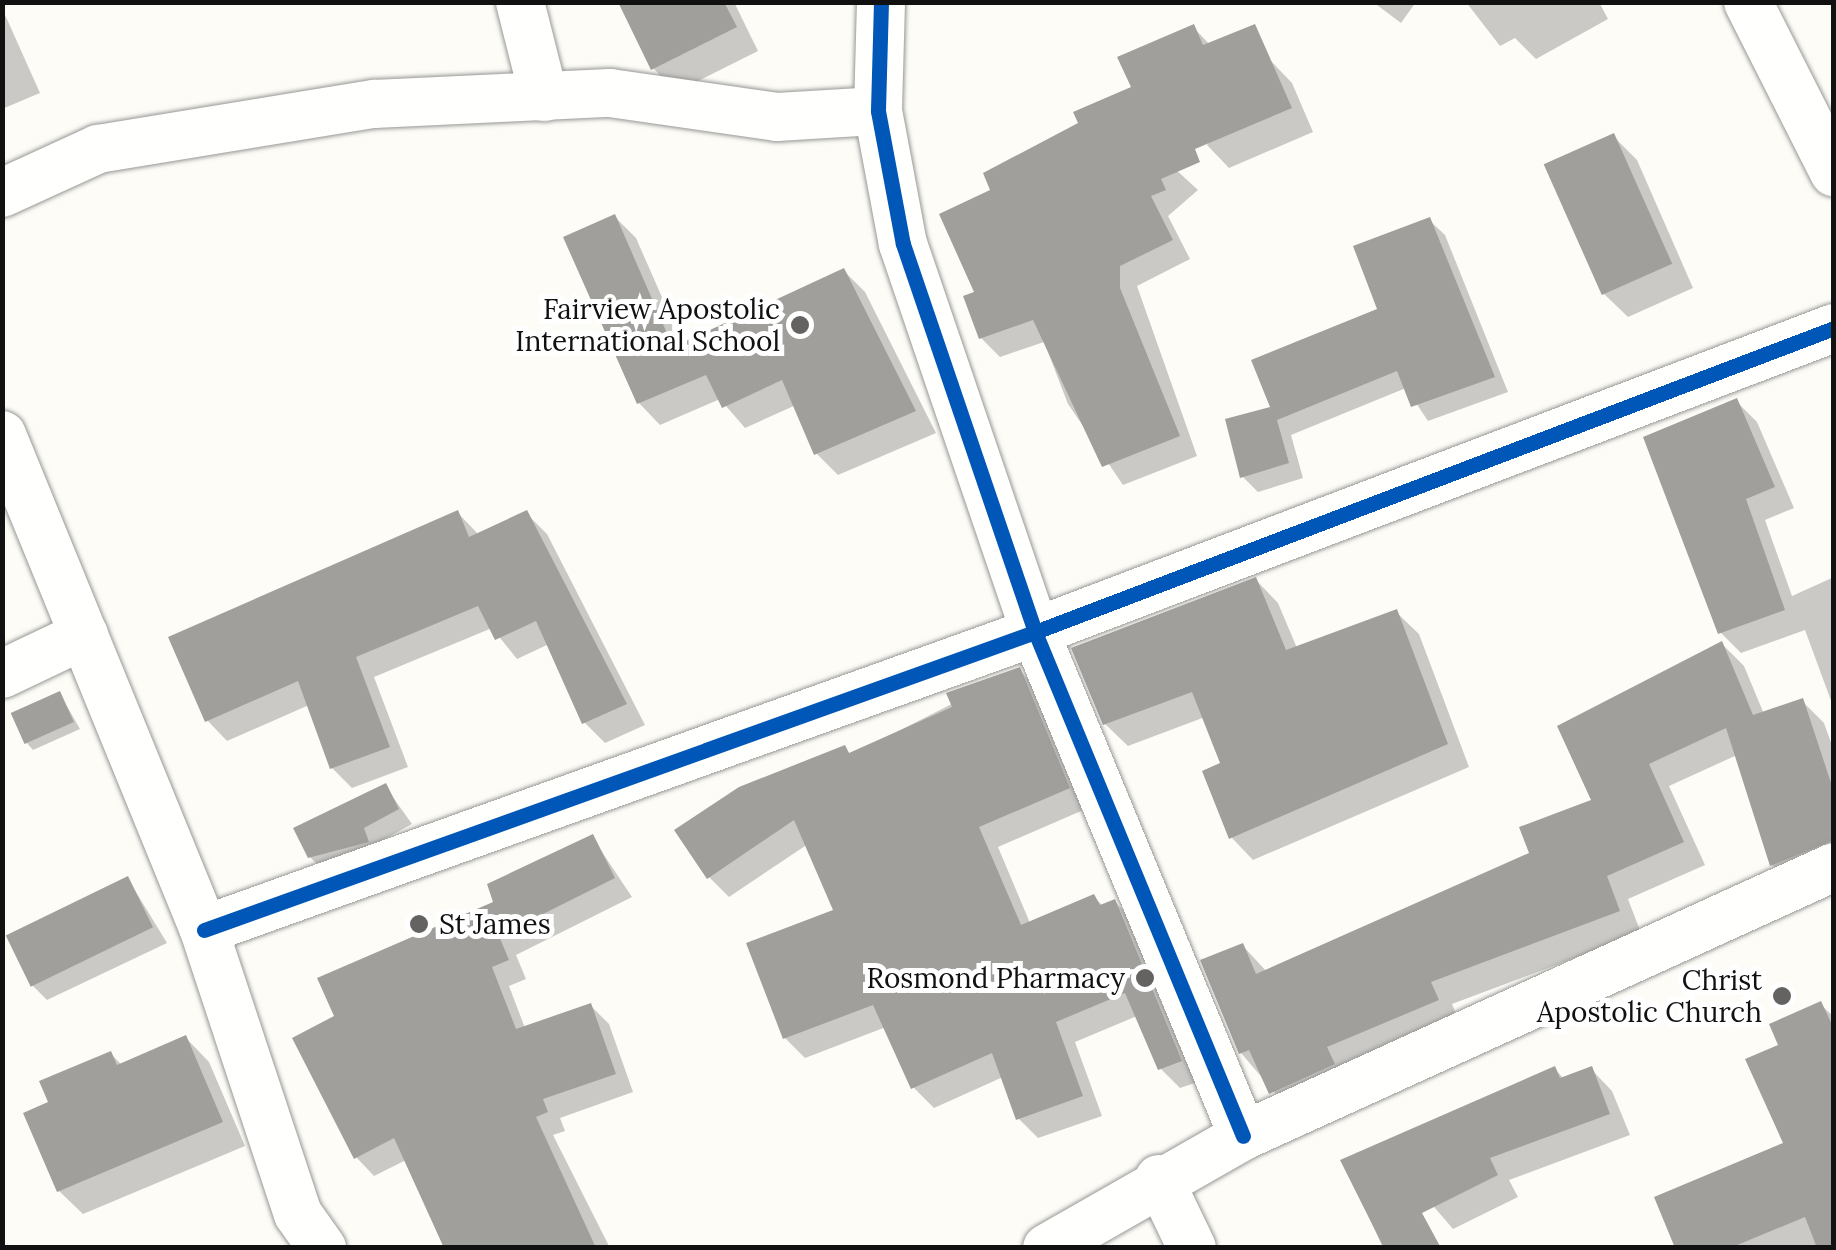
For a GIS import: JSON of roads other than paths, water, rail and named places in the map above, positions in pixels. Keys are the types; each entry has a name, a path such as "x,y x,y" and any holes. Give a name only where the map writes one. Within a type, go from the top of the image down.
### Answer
{"street":[{"path":"520,2 544,97"},
{"path":"881,2 878,111 902,244 1035,632 1242,1136"},
{"path":"1748,2 1824,125 1834,172"},
{"path":"2,193 98,149 374,104 610,93 776,117 878,111"},
{"path":"204,930 1035,632 1834,328"},
{"path":"2,435 204,930 298,1214 322,1248"},
{"path":"2,674 84,635"},
{"path":"1047,1248 1159,1179 1242,1136 1834,867"},
{"path":"1159,1179 1192,1248"}],"place":[{"name":"Fairview Apostolic International School","path":"800,325"},
{"name":"St James","path":"419,924"},
{"name":"Rosmond Pharmacy","path":"1145,978"},
{"name":"Christ Apostolic Church","path":"1782,996"}]}
